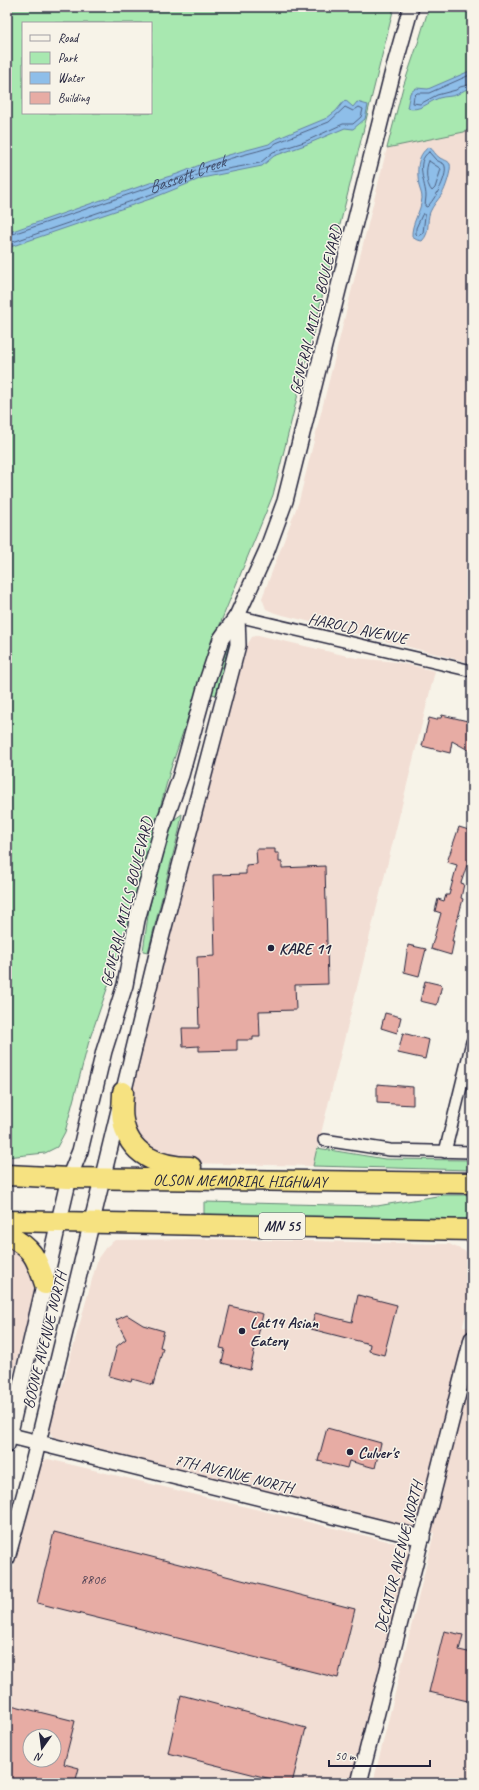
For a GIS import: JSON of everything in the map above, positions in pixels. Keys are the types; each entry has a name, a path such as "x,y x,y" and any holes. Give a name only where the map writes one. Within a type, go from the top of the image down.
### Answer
{"highway":[{"path":"122,1092 123,1120 127,1133 132,1143 140,1152 156,1162 178,1167 280,1168 339,1181"},
{"name":"OLSON MEMORIAL HIGHWAY","path":"7,1175 69,1178 102,1177 472,1183"},
{"name":"MN 55","path":"7,1221 91,1224 472,1230"},
{"path":"7,1235 30,1250 37,1259 45,1284"}],"street":[{"name":"GENERAL MILLS BOULEVARD","path":"69,1178 80,1151 104,1051 125,985 137,920 162,829 181,775 213,660 221,640 236,616 267,550 285,501 393,71 412,7"},
{"name":"GENERAL MILLS BOULEVARD","path":"102,1177 122,1092 238,645 236,616"},
{"name":"HAROLD AVENUE","path":"236,616 472,672"},
{"path":"445,1152 472,1042"},
{"path":"324,1140 390,1150 472,1152"},
{"name":"BOONE AVENUE NORTH","path":"7,1558 102,1177"},
{"name":"BOONE AVENUE NORTH","path":"8,1438 32,1333 60,1223 69,1178"},
{"name":"DECATUR AVENUE NORTH","path":"359,1783 472,1339"},
{"name":"7TH AVENUE NORTH","path":"8,1438 37,1442 422,1538"}],"shaded area":[{"path":"472,128 472,663 275,613 266,609 262,598 299,501 387,148 464,132"},
{"path":"258,635 356,658 397,662 435,671 313,1166 182,1163 152,1152 134,1129 131,1097 200,813 247,645 252,637"},
{"path":"207,1239 449,1244 467,1252 472,1268 471,1294 463,1326 472,1329 472,1783 373,1783 434,1533 53,1437 48,1430 48,1419 63,1384 98,1258 106,1247 115,1240"},
{"path":"7,1241 13,1243 34,1275 34,1293 7,1399"},
{"path":"48,1459 404,1545 408,1549 409,1556 352,1783 7,1783 7,1594 38,1469 42,1461"}],"green space":[{"path":"7,7 394,7 273,495 222,619 170,771 124,940 89,1041 65,1132 57,1147 45,1153 7,1157"},
{"path":"429,7 472,7 472,128 464,132 387,148 403,87"},
{"path":"227,643 229,644 216,695 212,694 212,687"},
{"path":"182,814 148,952 143,951 149,909 167,839 175,819"},
{"path":"317,1148 385,1159 472,1160 472,1170 313,1166"},
{"path":"443,1195 472,1195 472,1219 204,1215 204,1202 377,1206"}],"water":[{"path":"472,70 472,87 456,95 439,98 420,108 407,108 410,93 416,88 428,89"},
{"name":"Bassett Creek","path":"345,100 353,107 357,102 368,105 365,119 353,129 345,128 274,156 262,166 202,178 153,198 7,248 7,233 210,161 269,144 274,140 327,118 336,111"},
{"path":"429,147 438,157 450,164 450,170 443,192 430,212 427,231 425,238 422,241 412,237 412,232 422,198 418,181 418,164 422,154"}],"building":[{"path":"442,715 472,722 472,752 452,741 450,753 422,746 429,718 437,720 437,718 441,718"},
{"path":"459,827 472,831 472,850 461,883 464,884 461,898 463,899 452,941 454,941 451,955 431,949 441,913 435,911 438,899 444,901 446,895 449,895 457,865 447,862"},
{"name":"KARE 11","path":"256,849 275,849 275,853 279,853 279,862 282,862 282,868 325,866 328,984 295,985 296,1010 259,1011 260,1037 253,1037 253,1040 237,1040 237,1050 199,1051 199,1046 183,1047 182,1028 199,1028 197,957 215,956 213,875 246,874 246,865 257,864"},
{"path":"408,945 426,949 419,976 404,972"},
{"path":"425,981 442,985 437,1005 420,1001"},
{"path":"385,1013 401,1017 397,1033 381,1028"},
{"path":"403,1033 429,1040 425,1059 398,1053"},
{"path":"377,1084 413,1087 413,1105 377,1103"},
{"path":"358,1295 397,1305 384,1355 369,1351 370,1344 311,1329 315,1313 352,1322"},
{"name":"Lat14 Asian Eatery","path":"230,1306 263,1314 250,1370 222,1363 225,1349 220,1348"},
{"path":"127,1315 143,1325 164,1331 160,1347 163,1348 153,1385 132,1379 131,1382 109,1376 117,1346 126,1339 116,1320"},
{"name":"Culver's","path":"327,1428 381,1443 375,1468 349,1461 347,1468 318,1461"},
{"path":"54,1532 355,1609 338,1678 37,1603"},
{"path":"444,1631 463,1635 459,1650 472,1653 472,1702 429,1692"},
{"path":"181,1695 306,1728 292,1783 168,1753"},
{"path":"7,1704 75,1721 64,1764 79,1768 75,1783 7,1783"}],"place":[{"name":"KARE 11","path":"271,948"},
{"name":"Lat14 Asian Eatery","path":"242,1331"},
{"name":"Culver's","path":"350,1452"}]}
